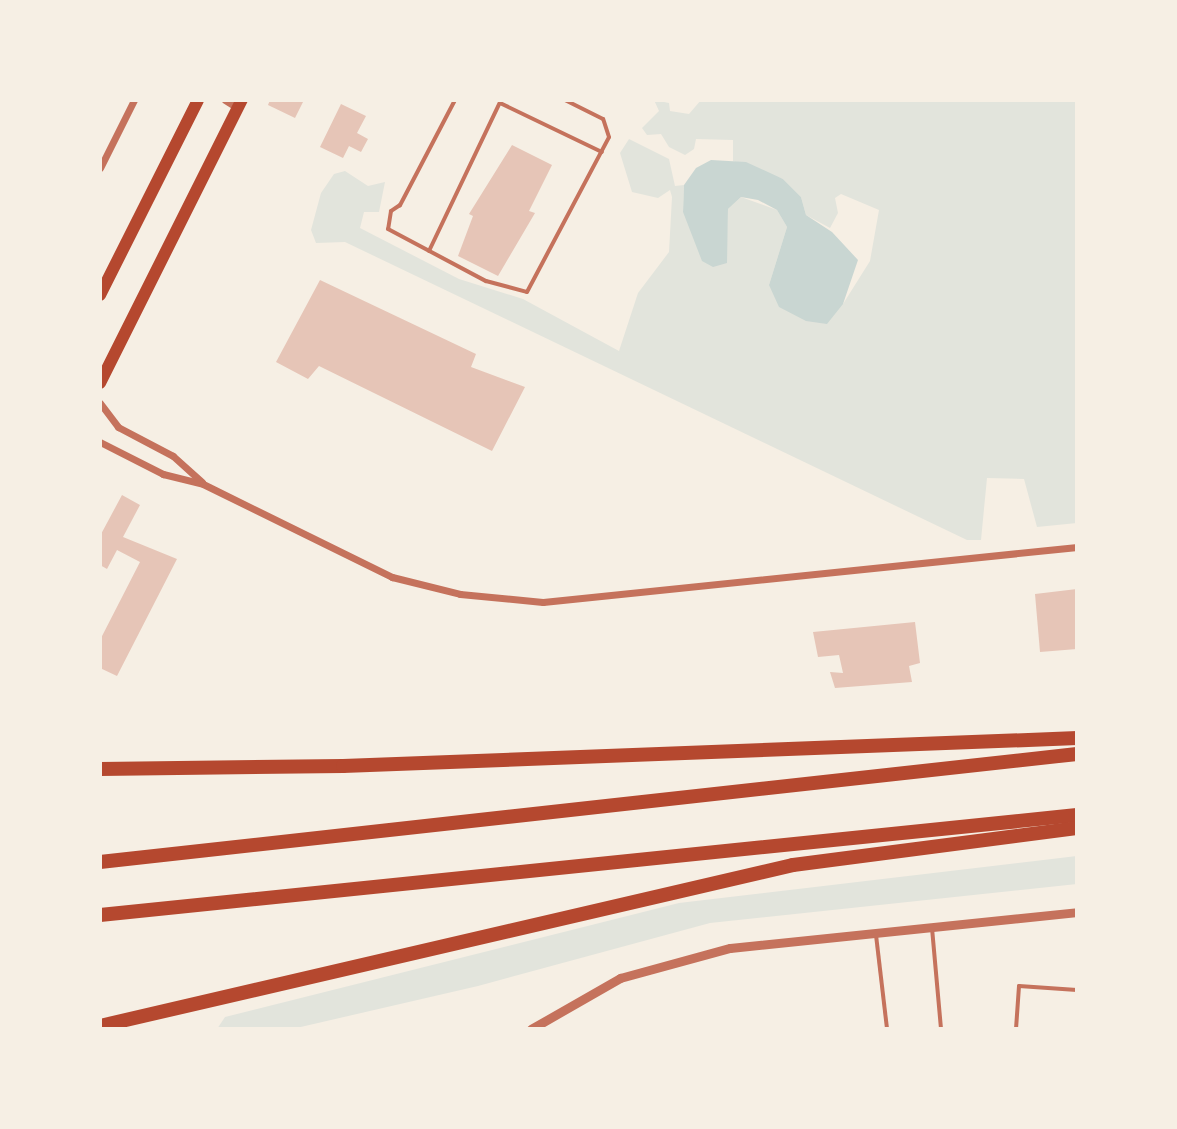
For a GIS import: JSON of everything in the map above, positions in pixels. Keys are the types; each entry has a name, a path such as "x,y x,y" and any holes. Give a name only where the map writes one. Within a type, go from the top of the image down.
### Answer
{"highway":[{"path":"100,769 343,766 1077,738"},
{"path":"100,862 1077,754"},
{"path":"100,915 1077,815"},
{"path":"100,1026 793,865 1077,828"}],"main road":[{"path":"100,295 198,100"},
{"path":"100,383 240,104"}],"street":[{"path":"100,168 103,154 134,100"},
{"path":"225,100 240,104"},
{"path":"100,403 118,427 173,456 203,484"},
{"path":"100,442 163,474 203,484 392,577 460,594 543,602 1077,547"},
{"path":"531,1029 620,978 730,948 1077,912"}],"lane":[{"path":"455,100 400,205 391,211 388,229 486,281 527,292 609,137 603,119 565,100"},
{"path":"429,251 500,101 602,152"},
{"path":"932,927 941,1029"},
{"path":"875,933 887,1029"},
{"path":"1016,1029 1019,986 1077,990"}],"shaded area":[{"path":"654,100 669,103 670,111 689,114 701,100 1077,100 1077,523 1037,527 1024,479 987,478 981,540 967,540 345,242 316,243 311,230 321,193 334,174 345,171 368,186 385,182 379,212 364,212 360,228 459,279 523,299 619,351 638,293 669,252 672,197 670,190 658,198 632,192 620,153 629,139 669,159 675,186 684,185 683,212 727,233 728,209 741,197 777,210 787,227 769,285 843,304 870,261 879,210 841,194 835,198 838,213 830,228 806,215 801,197 783,179 733,161 733,140 696,139 694,149 685,155 669,147 661,134 647,135 642,128 659,111"},
{"path":"711,160 746,162 783,179 801,197 806,215 832,232 858,260 843,304 827,324 806,321 779,307 769,285 787,227 777,210 758,200 741,197 728,209 727,263 713,267 702,261 683,212 684,185 696,168"},
{"path":"1077,856 1077,884 710,923 478,986 292,1029 217,1029 225,1017 679,903"}],"building":[{"path":"270,100 304,100 295,118 268,105"},
{"path":"341,104 366,116 357,133 368,139 361,152 349,146 343,158 320,147"},
{"path":"512,145 552,165 529,211 535,213 498,276 458,256 473,216 469,214"},
{"path":"320,280 476,354 471,367 525,387 492,451 319,366 308,379 276,362"},
{"path":"122,495 140,505 123,537 177,559 117,676 100,668 100,640 140,562 117,550 107,569 100,565 100,536"},
{"path":"1077,589 1077,649 1040,652 1035,594"},
{"path":"915,622 920,663 909,666 912,682 835,688 830,672 843,673 839,655 818,657 813,632"}]}
